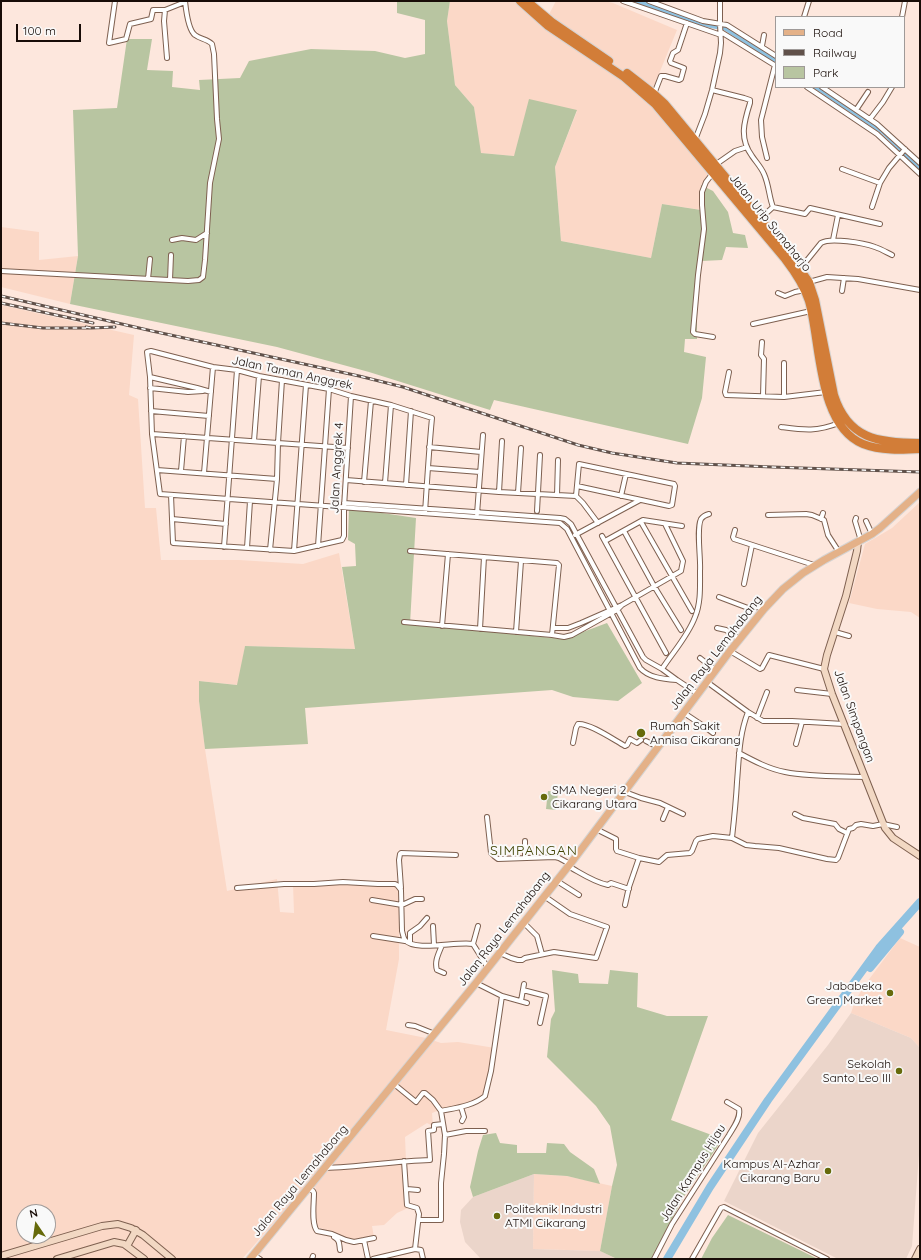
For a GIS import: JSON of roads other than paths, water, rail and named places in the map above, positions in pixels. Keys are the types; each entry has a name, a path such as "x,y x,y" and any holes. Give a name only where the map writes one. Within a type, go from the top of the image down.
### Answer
{"highway":[{"path":"520,1 548,26 625,75"},
{"path":"527,1 552,22 625,75"},
{"name":"Jalan Urip Sumaharjo","path":"625,75 654,94 695,140 714,169 807,286 826,392 831,408 845,431 853,438 869,446 884,449 920,449"},
{"name":"Jalan Urip Sumaharjo","path":"625,75 658,107 760,219 790,254 800,269 816,305 831,386 842,416 857,431 866,436 884,441 920,443"}],"main road":[{"name":"Jalan Raya Lemahabang","path":"254,1258 308,1188 524,923 625,792 715,670 764,609 783,589 814,566 872,534 880,528 920,492"}],"street":[{"path":"1,271 170,280 201,280 205,260 210,183 219,139 212,44 192,32 185,1 165,10 153,10 151,20 130,24 126,39 109,43 115,1"},
{"path":"623,1 681,17 728,35 775,65"},
{"path":"649,1 681,17 687,23 727,25 775,55"},
{"path":"695,140 712,90 720,53 720,1"},
{"path":"804,16 809,1"},
{"path":"902,16 905,1"},
{"path":"165,10 164,21 168,58"},
{"path":"654,94 661,76 679,80 681,79 684,68 671,63 670,61 672,53 678,49 687,23"},
{"path":"762,46 764,35"},
{"path":"767,158 762,138 761,120 775,70"},
{"path":"808,88 920,163"},
{"path":"823,88 887,132 920,174"},
{"path":"870,119 891,88"},
{"path":"712,90 750,100 744,122 743,134 747,147 753,158 760,166 768,183 773,207"},
{"path":"856,110 868,92"},
{"path":"713,337 695,334 693,332 697,283 704,229 702,192 714,169 735,151 747,147"},
{"path":"872,207 884,174 903,152"},
{"path":"842,169 880,183"},
{"path":"773,207 806,214 810,208 880,224"},
{"path":"760,219 773,207"},
{"path":"834,240 838,214"},
{"path":"172,240 182,238 196,240 207,233"},
{"path":"800,269 821,242 824,241 834,240 875,247 892,255"},
{"path":"170,280 172,254"},
{"path":"148,279 150,259"},
{"path":"778,293 785,296 827,277 858,279 920,290"},
{"path":"842,290 844,278"},
{"path":"753,324 811,311"},
{"path":"762,342 761,355 764,359 763,396"},
{"name":"Jalan Taman Anggrek","path":"150,377 147,353 151,351 259,376 329,389 351,396 391,405 432,418 429,447"},
{"path":"784,363 784,397"},
{"path":"204,473 213,366"},
{"path":"224,547 228,475 237,370"},
{"path":"730,372 725,395 784,397 826,392"},
{"path":"254,441 259,376"},
{"path":"204,391 198,388 150,377 152,434 160,494 320,506 344,505 477,515 565,519 571,524 644,659 662,669 698,694"},
{"path":"270,550 277,479 282,380"},
{"path":"294,552 306,385"},
{"path":"150,388 211,392"},
{"path":"171,495 173,544 294,552 318,546 329,389"},
{"name":"Jalan Anggrek 4","path":"318,546 342,540 344,536 344,505 351,396"},
{"path":"364,482 371,401"},
{"path":"385,483 391,405"},
{"path":"151,411 209,416"},
{"path":"406,485 412,411"},
{"path":"781,427 806,431 839,423"},
{"path":"152,434 348,448"},
{"path":"477,515 483,435"},
{"path":"181,471 184,436"},
{"path":"499,492 502,441"},
{"path":"425,511 429,447 481,452"},
{"path":"518,493 521,448"},
{"path":"536,511 540,455"},
{"path":"557,495 558,460"},
{"path":"576,496 579,464 675,484 671,506 577,486"},
{"path":"428,468 480,472"},
{"path":"157,470 277,479"},
{"path":"621,496 626,474"},
{"path":"346,480 499,492 576,496 598,523"},
{"path":"571,537 640,500"},
{"path":"247,548 250,501"},
{"path":"823,513 828,535 839,552"},
{"path":"662,669 696,617 699,599 700,569 699,526 702,518 708,514"},
{"path":"768,515 806,514 824,520"},
{"path":"526,518 560,523 566,527 641,670 661,679 677,680"},
{"path":"856,518 855,521 859,541"},
{"path":"172,519 226,524"},
{"path":"605,541 647,520 682,526"},
{"path":"866,521 872,534"},
{"path":"641,522 692,611"},
{"path":"404,622 552,635 559,637 572,635 654,586 681,572 683,561 665,524"},
{"path":"735,530 734,538 814,566"},
{"path":"624,531 654,586 681,630"},
{"path":"602,536 666,653"},
{"name":"Jalan Simpangan","path":"859,541 846,596 824,669 832,694 883,824 893,838 920,856"},
{"path":"744,584 752,545"},
{"path":"410,551 558,564 552,635"},
{"path":"442,626 448,554"},
{"path":"480,629 484,558"},
{"path":"516,632 521,561"},
{"path":"719,597 748,608 758,607 764,609"},
{"path":"553,628 572,627 610,612"},
{"path":"717,628 726,630 739,640"},
{"path":"834,632 848,636"},
{"path":"730,651 760,669 769,655 824,669"},
{"path":"700,658 715,670"},
{"path":"707,682 748,712 767,722 844,724"},
{"path":"798,690 832,694"},
{"path":"757,718 767,692"},
{"path":"732,838 742,728 748,712"},
{"path":"684,713 713,734"},
{"path":"796,744 802,722"},
{"path":"573,743 576,728 578,724 582,724 591,726 625,746 630,739 638,743 643,741 658,747"},
{"path":"740,753 761,764 784,772 805,775 864,777"},
{"path":"625,792 668,807 682,814"},
{"path":"663,819 668,807"},
{"path":"795,814 803,818 836,824 839,829 847,833"},
{"path":"487,817 491,852 498,859 525,857 560,858 589,879 608,885 611,883 629,889"},
{"path":"596,829 616,840 617,851 659,862 667,855 690,852 698,839 713,836 732,838 746,845 780,848 836,860 849,829 859,824 873,826 883,824 897,827"},
{"path":"525,841 525,857"},
{"path":"407,942 403,934 399,860 400,854 456,855"},
{"path":"625,905 639,858"},
{"path":"557,880 579,895"},
{"path":"238,888 284,884 343,882 395,884 398,885 401,890"},
{"path":"500,953 518,960 554,952 596,958 607,927 570,914 544,896"},
{"path":"372,900 402,905 412,900 422,899"},
{"path":"407,942 410,933 420,926 427,918"},
{"path":"524,923 538,936 542,954"},
{"path":"433,926 434,945"},
{"path":"478,926 473,944 488,968"},
{"path":"373,936 423,945 473,944"},
{"path":"442,945 436,959 436,966 437,970 444,973"},
{"path":"476,983 502,996 527,1003"},
{"path":"521,1001 524,984"},
{"path":"523,990 546,996 540,1023"},
{"path":"441,1111 461,1107 480,1100 485,1096 491,1071 502,996"},
{"path":"408,1025 415,1026 435,1034"},
{"path":"394,1084 416,1102 423,1093 425,1093 433,1100 441,1111 445,1135 440,1220 419,1220"},
{"name":"Jalan Kampus Hijau","path":"654,1259 672,1224 729,1135 740,1114 739,1109 727,1102"},
{"path":"461,1107 464,1117 462,1121"},
{"path":"325,1168 370,1166 404,1161 430,1160 429,1131 434,1130 434,1125 443,1124"},
{"path":"445,1135 466,1131 485,1131"},
{"path":"404,1161 407,1205 417,1208 420,1214 415,1249"},
{"path":"308,1188 313,1191 314,1194 315,1230 337,1238 339,1241 340,1250"},
{"path":"407,1189 418,1190"},
{"path":"692,1259 710,1225 721,1208 724,1207 827,1259"},
{"path":"1,1256 102,1226 114,1224 125,1225 136,1230 172,1259"},
{"path":"127,1246 136,1230"},
{"path":"318,1232 332,1234 351,1241 374,1238"},
{"path":"364,1240 368,1259"},
{"path":"57,1259 114,1242 120,1242 144,1259"},
{"path":"373,1259 389,1257 415,1249 421,1250 423,1259"},
{"path":"915,1259 920,1249"}],"waterway":[{"path":"637,1 693,21 725,28 775,60"},
{"path":"817,88 883,132 920,168"},
{"path":"667,1259 710,1187 768,1100 879,948 920,902"},
{"path":"870,968 900,932"}],"railway":[{"path":"1,296 403,387 578,445 612,453 677,463 920,472"},
{"path":"1,303 93,323"},
{"path":"1,323 43,328 91,328"},
{"path":"86,327 115,327"}],"place":[{"name":"Rumah Sakit Annisa Cikarang","path":"641,733"},
{"name":"SMA Negeri 2 Cikarang Utara","path":"544,797"},
{"name":"Jababeka Green Market","path":"890,993"},
{"name":"Sekolah Santo Leo III","path":"899,1071"},
{"name":"Kampus Al-Azhar Cikarang Baru","path":"828,1171"},
{"name":"Politeknik Industri ATMI Cikarang","path":"497,1216"}],"district":[{"name":"SIMPANGAN","path":"534,851"}]}
